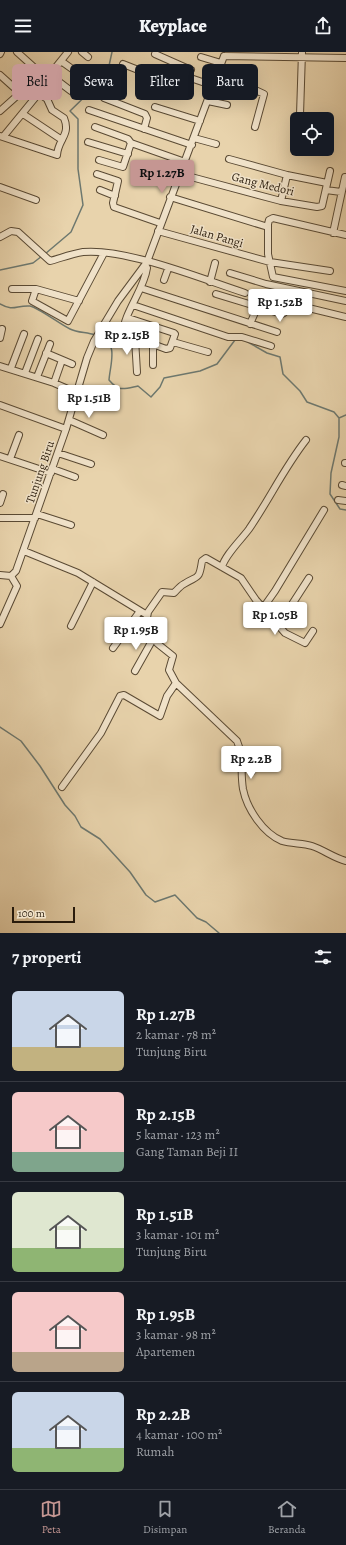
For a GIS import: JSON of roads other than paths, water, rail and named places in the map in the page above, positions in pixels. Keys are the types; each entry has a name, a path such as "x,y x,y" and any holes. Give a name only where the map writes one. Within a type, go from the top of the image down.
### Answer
{"street":[{"path":"17,52 30,64"},
{"path":"59,64 68,52"},
{"path":"82,52 88,57"},
{"path":"154,53 178,64"},
{"path":"223,54 301,55 346,58"},
{"name":"Tunjung Biru","path":"221,63 223,54"},
{"path":"300,112 301,55"},
{"path":"201,57 221,63"},
{"path":"61,61 70,67"},
{"path":"0,75 12,86"},
{"path":"62,84 70,90"},
{"path":"255,126 264,94 258,92"},
{"path":"0,111 12,100"},
{"path":"32,100 2,136 57,155 67,131 64,118 54,112 48,100"},
{"path":"109,100 145,114 147,118 144,129"},
{"path":"208,100 228,105"},
{"name":"Tunjung Biru","path":"11,576 16,571 24,551 94,342 118,301 146,264 160,223 192,145 208,100"},
{"path":"155,107 200,121"},
{"path":"89,110 192,145"},
{"path":"22,114 62,140"},
{"path":"95,127 128,139 131,143 185,162"},
{"path":"194,138 216,144"},
{"path":"88,142 128,154"},
{"path":"99,160 122,168 131,143"},
{"path":"229,159 341,192"},
{"path":"326,187 330,171"},
{"path":"97,174 118,181 113,205 114,207 160,223"},
{"name":"Gang Medori","path":"180,174 281,201 317,207 322,206 326,187"},
{"path":"281,201 287,175"},
{"path":"333,233 345,177"},
{"path":"0,187 36,200"},
{"path":"100,190 115,196"},
{"path":"170,197 268,227"},
{"path":"346,235 273,218 269,220 270,262 273,277 276,279 346,291"},
{"name":"Jalan Pangi","path":"158,230 270,262 330,271"},
{"path":"0,236 11,231 16,231 40,250 50,261 84,252 104,253 168,268 245,293"},
{"path":"36,289 32,301 66,321 70,319 104,253"},
{"path":"210,282 215,263"},
{"path":"128,318 174,333 173,342 169,350 135,339 123,333 128,318 133,305 141,288 147,270 146,264"},
{"path":"164,280 168,268"},
{"path":"230,273 266,284 346,301"},
{"path":"12,288 36,289 79,301"},
{"path":"141,288 277,332"},
{"path":"216,294 257,308 282,314 284,313 288,303 346,317"},
{"path":"133,305 228,337 242,337 271,346"},
{"path":"250,324 257,308"},
{"path":"0,338 2,329"},
{"path":"11,368 24,334"},
{"path":"25,373 38,339"},
{"path":"135,339 137,372"},
{"path":"173,342 208,352"},
{"path":"37,377 50,344"},
{"path":"153,344 153,365"},
{"path":"46,353 72,364"},
{"path":"54,383 62,360"},
{"path":"0,366 11,368 37,377 77,393"},
{"path":"0,405 66,429"},
{"path":"69,420 103,435"},
{"path":"10,459 20,435"},
{"path":"222,567 226,558 240,543 287,466 306,440"},
{"path":"58,453 91,464"},
{"path":"0,456 75,477"},
{"path":"0,503 3,494"},
{"path":"338,500 346,501"},
{"path":"263,608 275,591 324,510"},
{"path":"0,518 36,516 71,525"},
{"path":"24,551 69,569 147,615"},
{"path":"313,631 305,642 288,635 278,626 263,608 244,580 210,559 204,559 198,578 184,584 174,592 162,592 149,610 144,629 153,640 173,656 169,670 176,683 237,741 242,751 241,765 243,790 246,800 252,811 267,831 282,840 313,846 346,861"},
{"path":"0,575 11,576 17,586 0,624"},
{"path":"278,626 309,578"},
{"path":"71,626 93,582"},
{"path":"113,648 140,611"},
{"path":"135,671 153,640"},
{"path":"62,787 101,733 120,696 124,695 134,700 160,716 167,696 176,683"},
{"path":"241,765 252,771"}],"waterway":[{"path":"45,254 71,232 83,205 78,169 78,119 70,111 107,75 112,52"},
{"path":"0,270 33,263 42,256"},
{"path":"0,304 9,308 25,306 34,307 70,329 95,335"},
{"path":"100,336 106,339 110,344 112,361 109,380 122,389 138,386 151,397 160,387 164,378 200,371 217,364 235,340"},
{"path":"246,341 267,353 280,357 283,374 300,391 307,402 334,412 339,418 339,437 331,473 330,494 340,509 346,510"},
{"path":"339,418 346,415"},
{"path":"0,727 21,741 40,766 65,805 75,816 81,827 100,839 130,872 146,895 155,902 175,895 197,918 206,922 219,933"}]}
